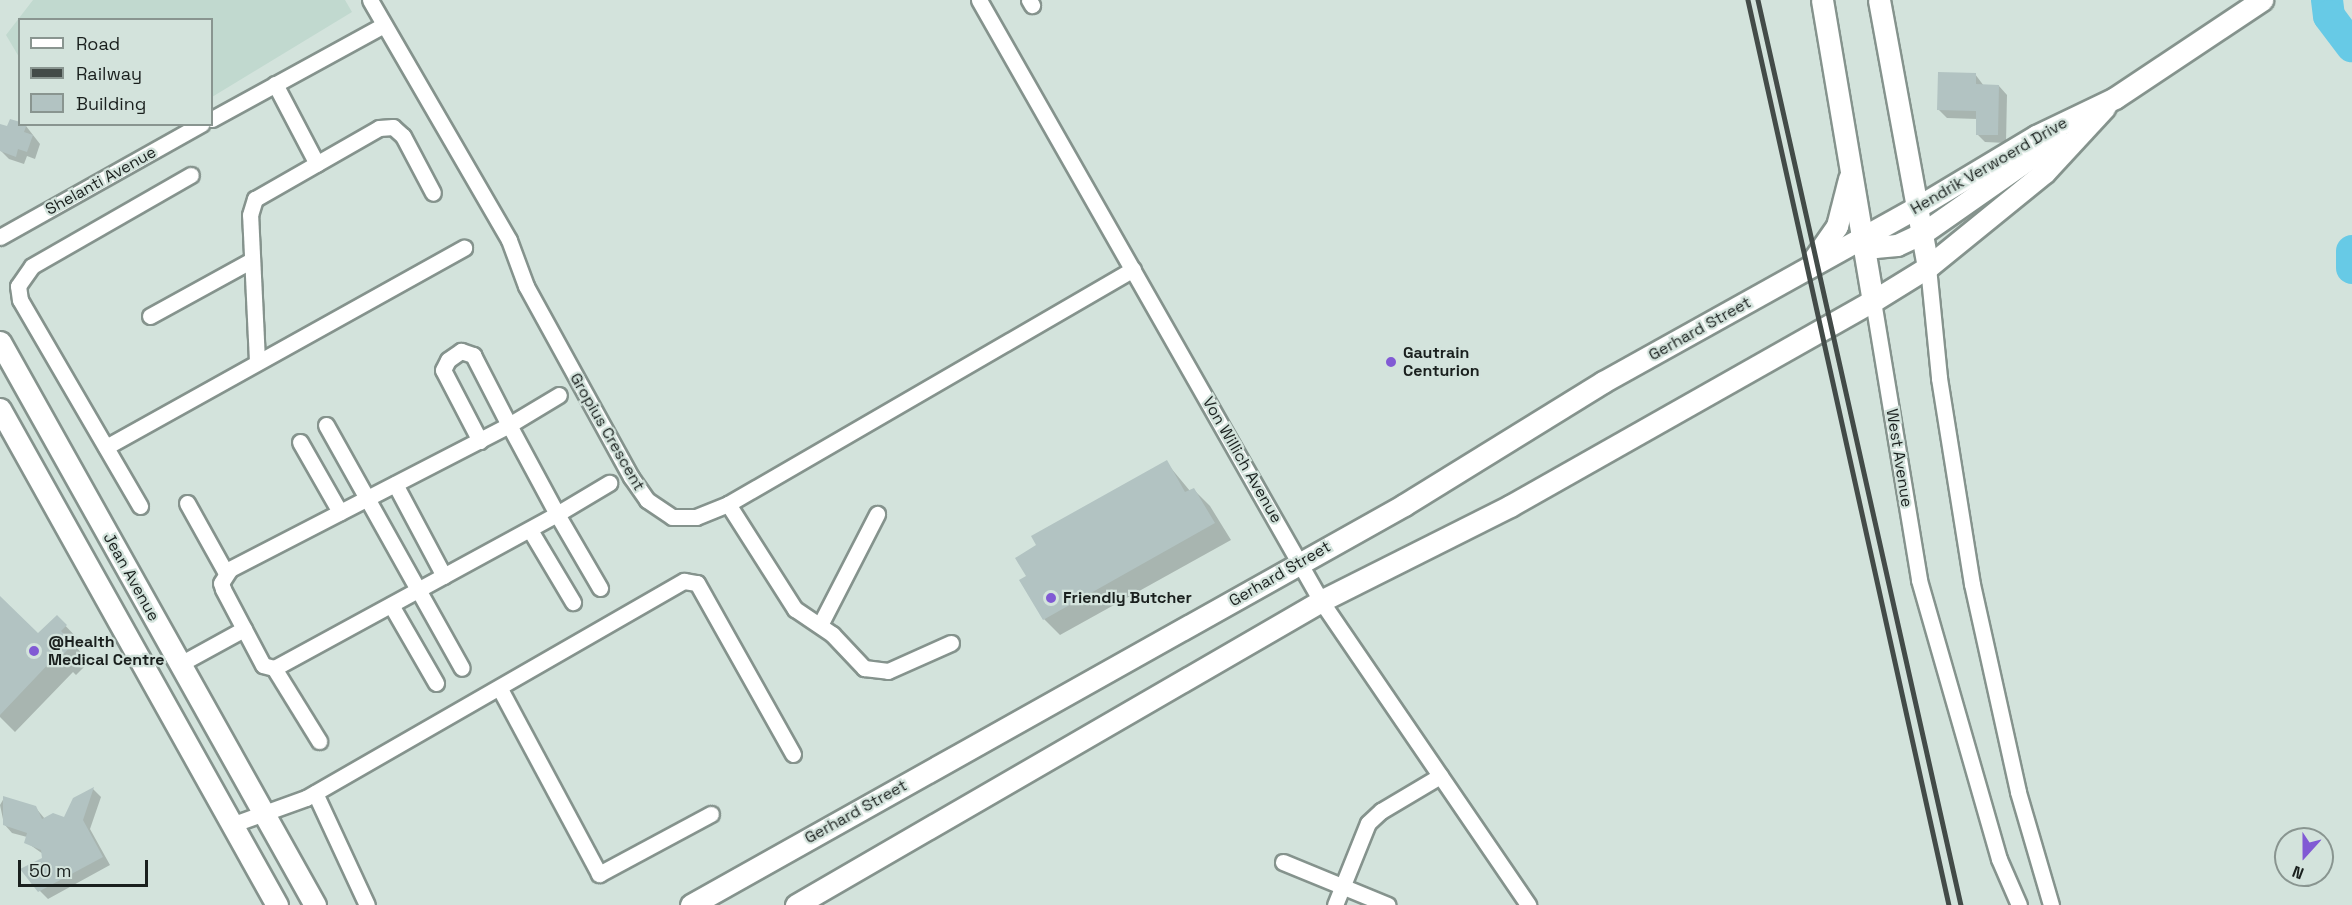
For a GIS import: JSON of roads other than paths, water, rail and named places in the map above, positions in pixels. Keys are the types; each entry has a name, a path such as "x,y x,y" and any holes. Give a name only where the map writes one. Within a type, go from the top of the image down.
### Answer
{"street":[{"name":"Gropius Crescent","path":"370,0 509,240 543,318 646,500 660,512 684,519 728,504 1133,269"},
{"name":"Von Willich Avenue","path":"979,0 1321,601 1528,905"},
{"name":"West Avenue","path":"1822,0 1850,174 1864,234 1919,580 1999,859 2019,905"},
{"path":"1879,0 1916,208 1923,233 1939,378 1972,584 2018,792 2051,905"},
{"name":"Hendrik Verwoerd Drive","path":"1864,234 1916,208 2036,136 2115,98 2228,26 2262,0"},
{"path":"213,118 384,25"},
{"path":"275,84 317,164"},
{"name":"Hendrik Verwoerd Drive","path":"1873,301 1928,267 2045,172 2115,98"},
{"name":"Shelanti Avenue","path":"0,237 197,126"},
{"path":"257,361 250,261 253,201 379,128 393,127 403,136 433,193"},
{"path":"1864,234 1875,246 1886,249 1923,233 2031,158 2073,141"},
{"path":"1804,271 1837,226 1850,174"},
{"path":"140,506 20,300 18,286 33,266 191,175"},
{"name":"Gerhard Street","path":"691,905 1404,505 1603,382 1804,271 1864,234"},
{"path":"106,447 257,361 464,248"},
{"path":"150,316 250,261"},
{"path":"796,905 1321,601 1510,506 1873,301"},
{"name":"Jean Avenue","path":"0,342 315,905"},
{"path":"480,441 443,370 448,360 461,351 473,355 557,514 600,588"},
{"path":"320,741 274,668 263,665 222,586 226,573 480,441 559,395"},
{"name":"Jean Avenue","path":"0,409 231,825 278,905"},
{"path":"326,425 462,668"},
{"path":"300,442 340,512"},
{"path":"274,668 530,530 609,483"},
{"path":"395,484 444,576"},
{"path":"187,503 226,573"},
{"path":"728,504 795,609 820,625 864,668 874,672 888,671 951,643"},
{"path":"820,625 877,514"},
{"path":"530,530 573,602"},
{"path":"231,825 315,793 500,689 680,582 693,581 793,754"},
{"path":"391,605 436,683"},
{"path":"180,664 244,629"},
{"path":"500,689 599,874 711,814"},
{"path":"1335,905 1363,831 1375,816 1440,776"},
{"path":"315,793 367,905"},
{"path":"1283,862 1388,905"}],"waterway":[{"path":"2327,0 2329,16 2352,46"},
{"path":"2352,251 2352,268"}],"railway":[{"path":"1748,0 1949,905"},
{"path":"1758,0 1961,905"}],"place":[{"name":"Gautrain Centurion","path":"1391,362"},
{"name":"Friendly Butcher","path":"1051,598"},
{"name":"@Health Medical Centre","path":"34,651"}]}
